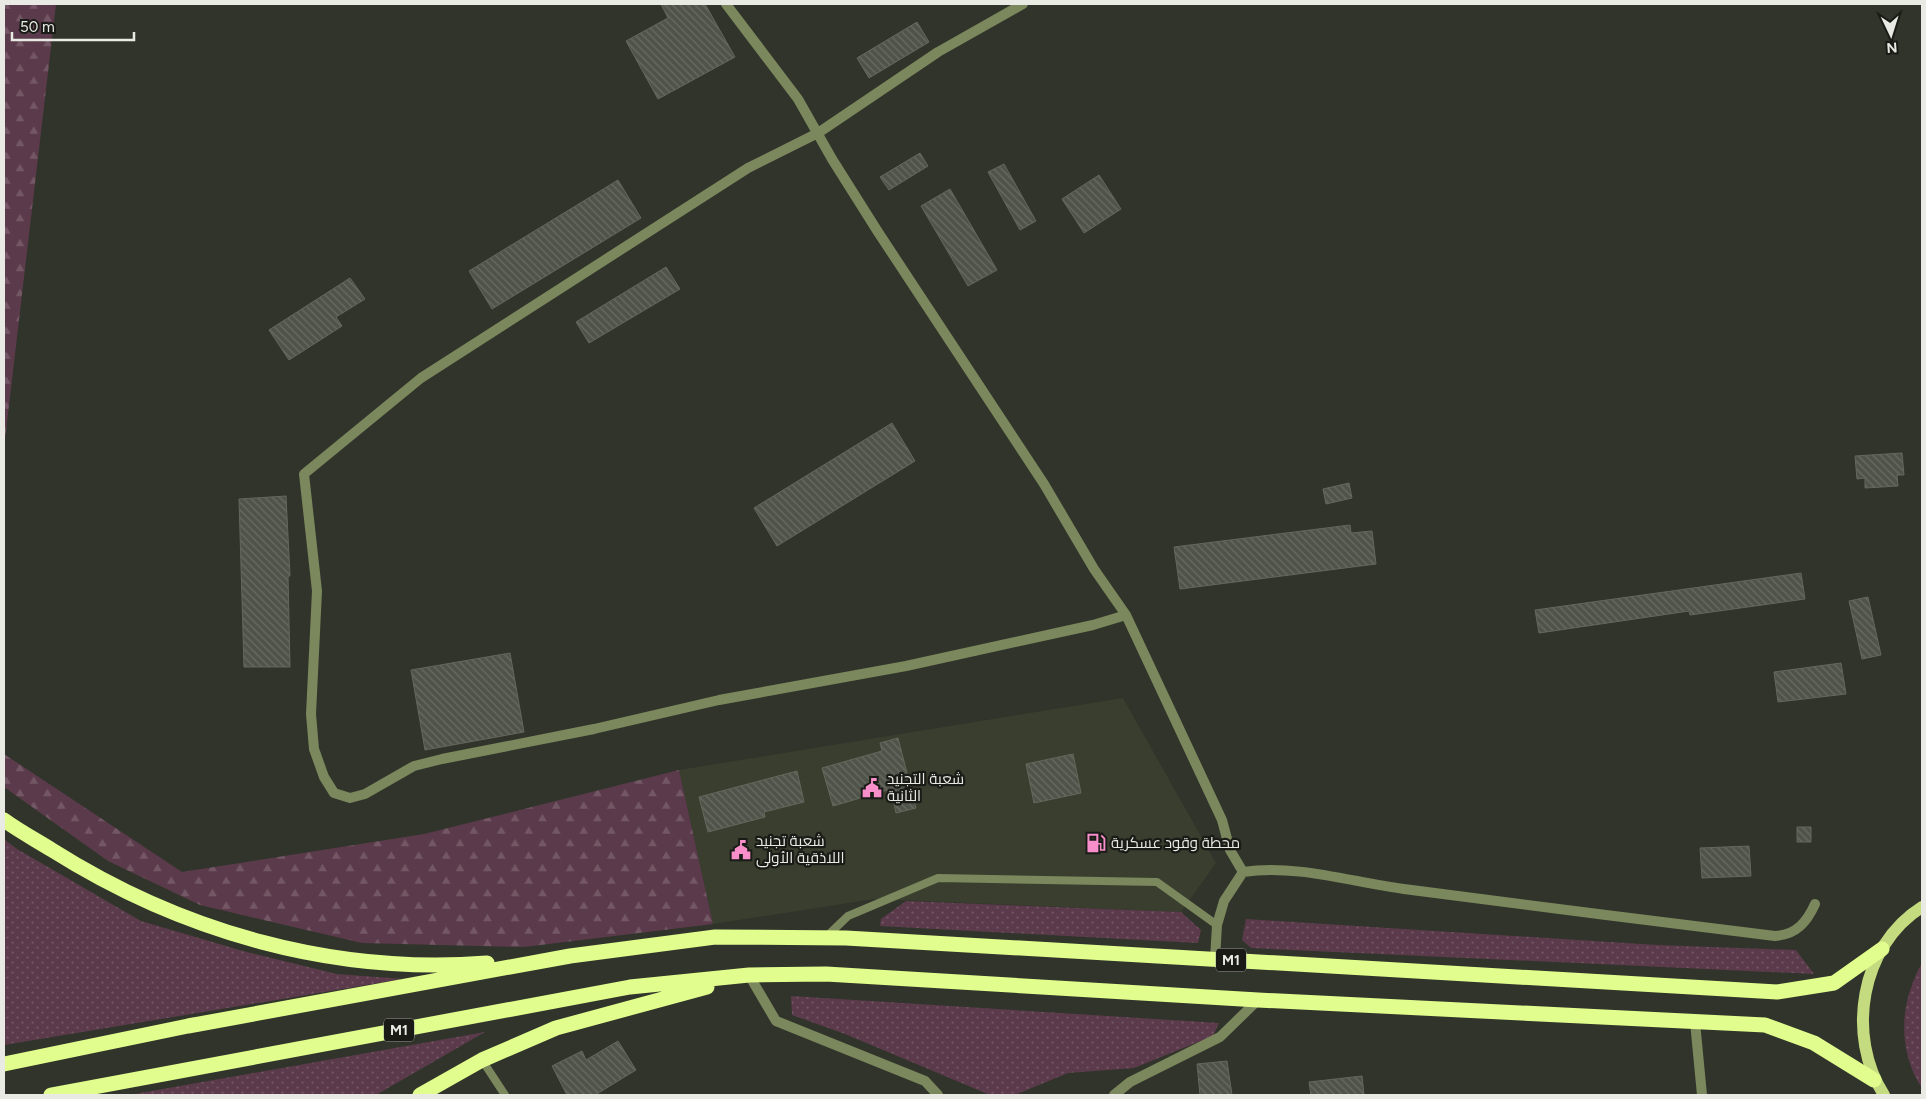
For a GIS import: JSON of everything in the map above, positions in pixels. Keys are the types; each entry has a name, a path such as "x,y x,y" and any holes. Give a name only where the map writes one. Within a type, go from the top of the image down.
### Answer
{"highway":[{"path":"4,820 80,868 133,896 205,926 263,944 332,958 439,967 570,956"},
{"name":"M1","path":"4,1064 188,1026 570,956 715,937 825,938 1777,992 1834,983 1882,949"},
{"name":"M1","path":"51,1095 630,987 749,975 826,974 1258,1000 1765,1025 1814,1043 1874,1080"},
{"path":"420,1095 482,1060 556,1028 749,975"}],"main road":[{"path":"1884,1095 1874,1080 1864,1045 1862,1027 1864,1000 1870,973 1882,949 1911,915 1922,907"}],"street":[{"path":"726,4 798,99 878,232 1044,484 1094,569 1126,615 1222,820 1230,850 1243,872"},
{"path":"1023,4 938,52 818,133 748,168 421,378 304,474 317,591 311,714 314,749 324,777 334,793 350,798 365,794 414,766 442,759 594,729 719,700 906,666 1093,626 1126,615"},
{"path":"1215,959 1217,925 1224,901 1243,872 1262,869 1286,870 1399,888 1776,936 1785,936 1798,929 1809,918 1815,904"},
{"path":"749,975 776,1021 925,1081 938,1095"},
{"path":"1114,1095 1130,1082 1220,1037 1258,1000"},
{"path":"1695,1022 1702,1095"}],"lane":[{"path":"825,938 848,916 938,878 1156,882 1217,925"},
{"path":"482,1060 505,1095"}],"shaded area":[{"path":"1123,698 1216,863 1181,912 874,899 713,924 679,770"}],"green space":[{"path":"4,4 56,4 4,448"},
{"path":"4,754 182,872 424,834 679,770 713,924 524,947 362,943 200,905 108,861 4,787"},
{"path":"4,839 17,849 141,921 243,951 337,974 403,979 4,1045"},
{"path":"906,901 1181,912 1201,930 1198,943 880,926 881,919"},
{"path":"1246,919 1657,945 1796,950 1814,974 1251,948 1242,940"},
{"path":"1922,964 1922,1088 1910,1064 1904,1025 1908,998 1916,974"},
{"path":"791,996 1219,1023 1213,1036 1134,1068 1068,1073 1015,1095 990,1095 845,1034 792,1015"},
{"path":"485,1032 376,1095 129,1095"}],"building":[{"path":"661,4 705,4 735,57 658,99 626,41 668,18"},
{"path":"917,22 929,42 869,78 857,58"},
{"path":"920,153 928,166 889,190 880,177"},
{"path":"1004,164 1036,221 1020,230 988,172"},
{"path":"1099,175 1121,209 1084,233 1062,199"},
{"path":"618,180 641,218 492,309 469,271"},
{"path":"950,189 997,270 968,286 921,206"},
{"path":"666,267 680,289 589,343 576,322"},
{"path":"350,278 365,299 336,317 342,326 289,360 269,330"},
{"path":"892,423 915,461 777,546 754,508"},
{"path":"1902,453 1904,475 1897,475 1898,486 1865,488 1865,478 1857,479 1855,456"},
{"path":"1349,483 1352,498 1326,504 1323,489"},
{"path":"286,496 290,576 288,576 290,667 244,667 239,499"},
{"path":"1350,525 1351,533 1372,531 1376,564 1180,589 1174,547"},
{"path":"1801,573 1805,599 1690,615 1689,611 1539,633 1535,610"},
{"path":"1868,597 1881,655 1862,659 1849,601"},
{"path":"510,653 524,732 425,750 411,670"},
{"path":"1841,663 1846,694 1778,702 1774,672"},
{"name":"شعبة التجنيد الثانية","path":"898,738 916,808 896,813 891,789 833,806 822,768 882,751 880,743"},
{"path":"1073,754 1081,793 1034,803 1026,764"},
{"path":"797,771 804,802 764,812 765,817 708,832 699,797"},
{"path":"1797,827 1811,827 1811,842 1797,842"},
{"path":"1749,846 1751,876 1702,878 1700,848"},
{"path":"618,1041 636,1070 595,1095 567,1095 552,1066 582,1051 586,1060"},
{"path":"1227,1061 1232,1095 1200,1095 1197,1064"},
{"path":"1362,1076 1364,1095 1311,1095 1309,1082"}],"place":[{"name":"شعبة التجنيد الثانية","path":"872,788"},
{"name":"محطة وقود عسكرية","path":"1096,843"},
{"name":"شعبة تجنيد اللاذقية الأولى","path":"741,850"}]}
